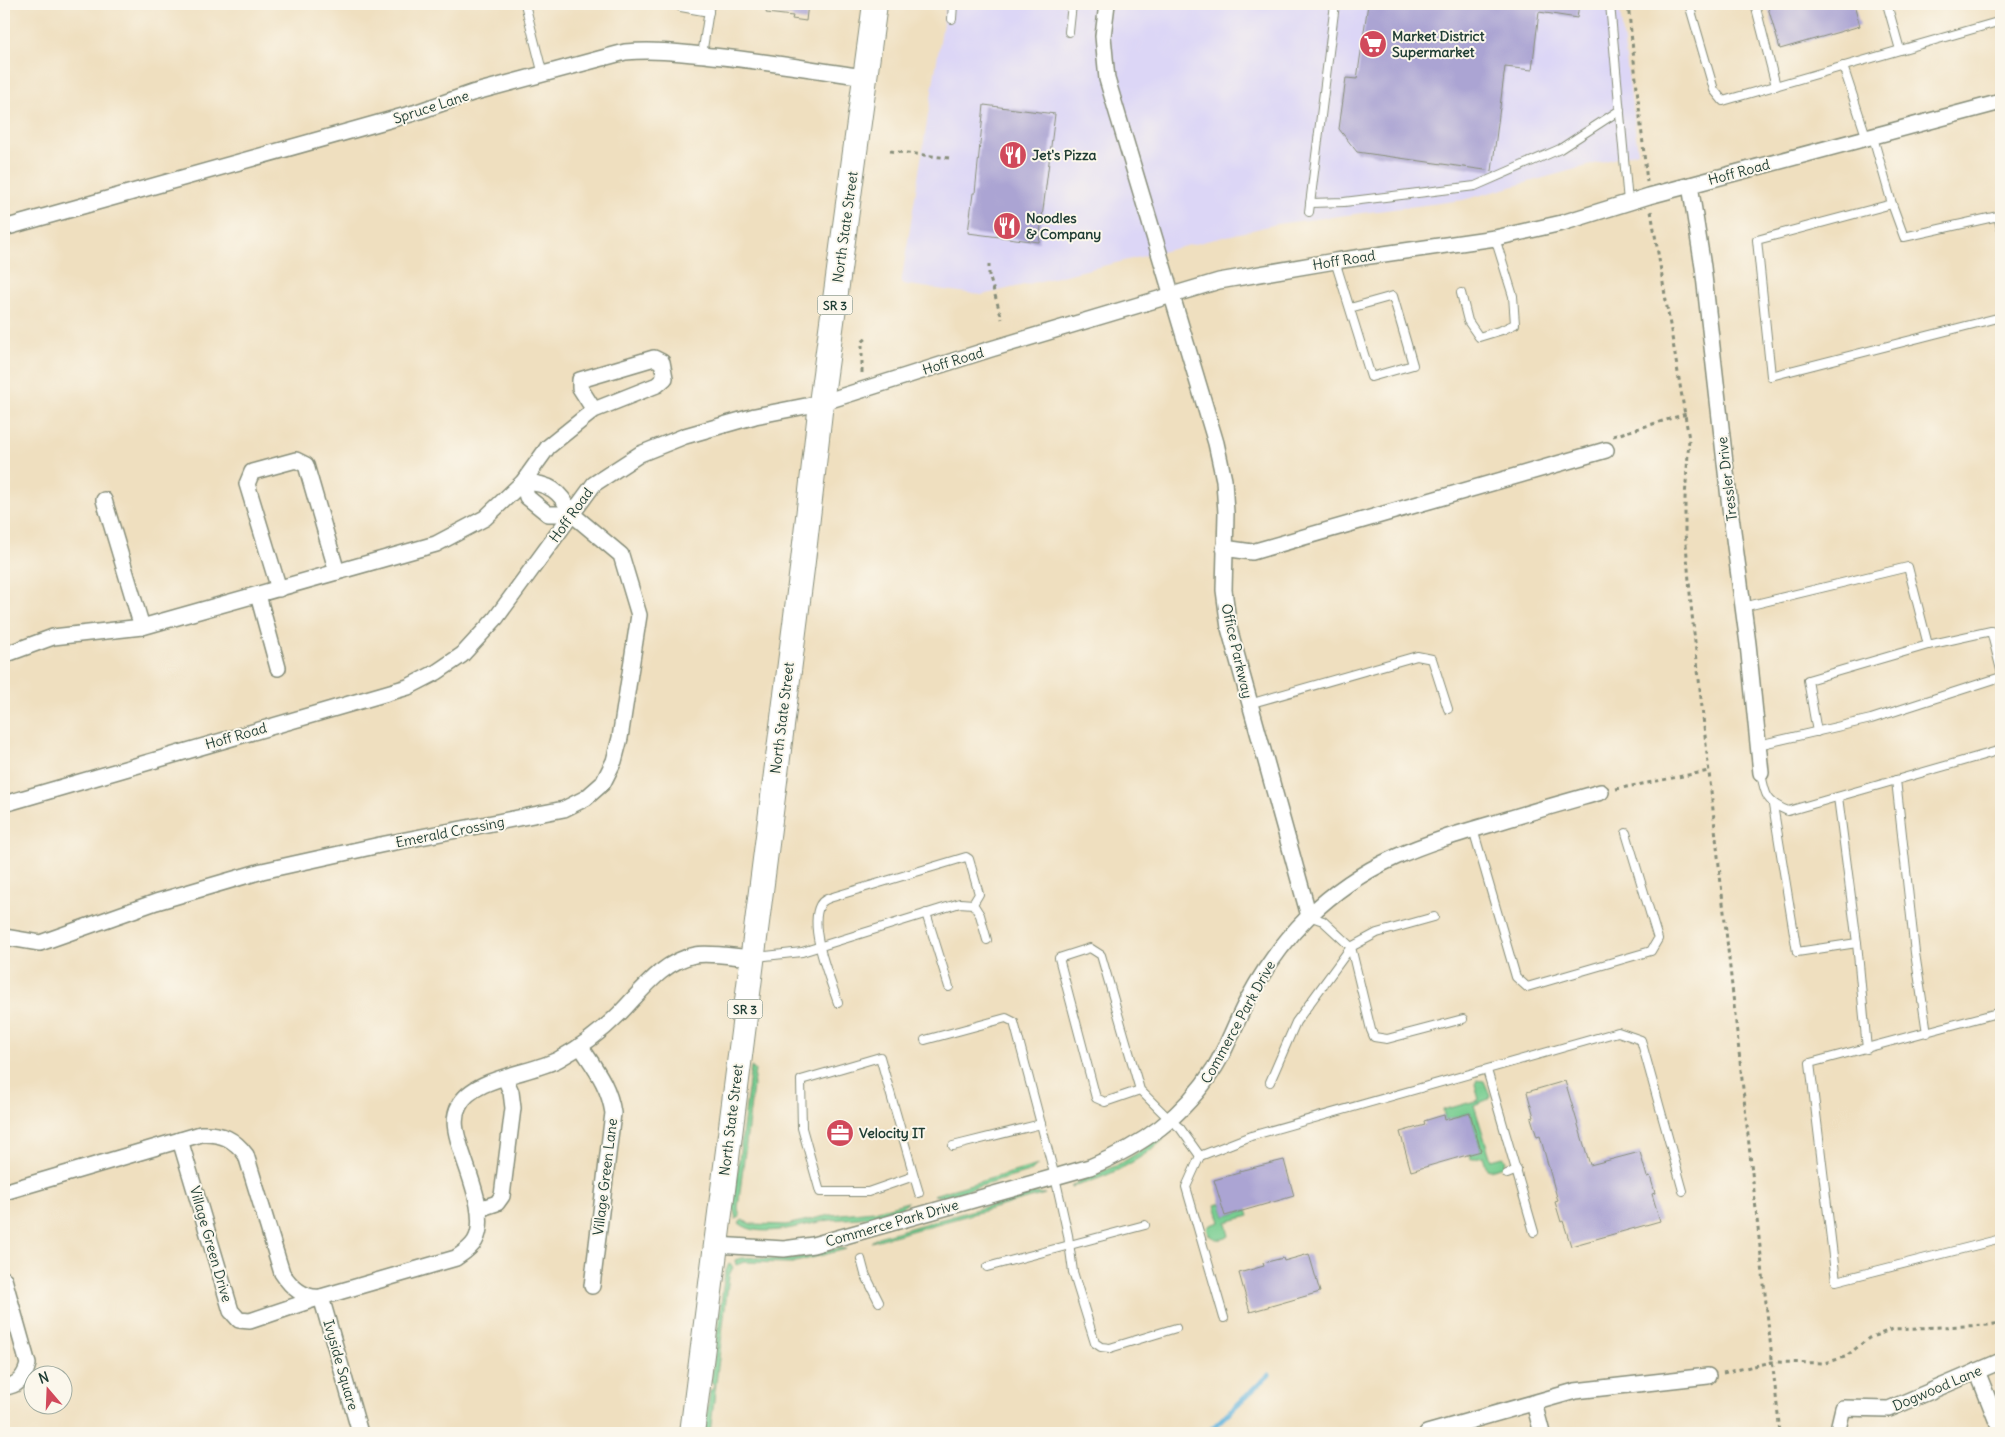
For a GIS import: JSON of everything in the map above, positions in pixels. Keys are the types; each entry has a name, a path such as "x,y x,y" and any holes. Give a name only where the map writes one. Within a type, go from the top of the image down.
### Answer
{"main road":[{"name":"North State Street","path":"692,1433 821,403 874,4"}],"street":[{"name":"Office Parkway","path":"1107,4 1103,36 1106,79 1216,443 1224,480 1226,513 1224,590 1229,628 1309,916"},
{"name":"Spruce Lane","path":"4,228 414,114 472,93 625,52 646,50 702,55 865,77"},
{"name":"Hoff Road","path":"4,804 408,687 437,672 462,655 496,618 594,484 640,454 686,436 755,416 821,403 1219,281 1336,261 1494,238 1562,223 1628,202 2001,102"},
{"name":"Tressler Drive","path":"1690,185 1703,267 1761,773"},
{"path":"4,655 53,637 142,627 436,544 485,518 524,482 548,448 594,410 657,385 665,378 662,362 654,358 580,380 580,388 594,410"},
{"path":"1224,548 1252,552 1609,443"},
{"path":"279,589 247,484 252,472 296,460 306,465 337,572"},
{"path":"524,482 527,497 548,514 572,514"},
{"name":"Emerald Crossing","path":"4,937 40,943 156,902 262,871 380,845 564,809 586,798 603,783 614,761 620,738 639,615 621,555 572,514 564,498 542,483 524,482"},
{"path":"104,500 142,627"},
{"path":"258,594 278,668"},
{"name":"Commerce Park Drive","path":"716,1246 784,1249 856,1238 923,1208 1090,1168 1121,1154 1153,1134 1192,1099 1210,1074 1229,1040 1247,1000 1267,966 1291,935 1309,916 1336,893 1373,868 1408,850 1601,792"},
{"name":"Village Green Drive","path":"180,1140 231,1312 239,1320 250,1321 321,1297 456,1258 467,1250 475,1240 480,1228 479,1209 456,1134 455,1119 459,1106 466,1095 477,1086 547,1066 581,1047 618,1015 649,981 669,966 696,954 752,958"},
{"name":"Village Green Lane","path":"581,1047 603,1081 610,1097 612,1113 592,1286"},
{"path":"479,1209 498,1202 502,1196 513,1108 511,1092 505,1078"},
{"path":"4,1192 201,1134 214,1133 226,1136 238,1144 246,1156 282,1273 290,1285 301,1293 314,1298 321,1297"},
{"path":"4,1279 28,1364 26,1374 20,1381 11,1386 4,1387"},
{"name":"Ivyside Square","path":"321,1297 360,1433"},
{"name":"Dogwood Lane","path":"1837,1433 1843,1408 1889,1409 2001,1361"},
{"path":"1977,1371 2001,1432"},
{"path":"1427,1433 1575,1391 1708,1376"},
{"path":"1534,1403 1542,1433"}],"lane":[{"path":"524,4 543,75"},
{"path":"677,4 681,7 709,8 702,55"},
{"path":"952,18 954,4"},
{"path":"1069,32 1072,4"},
{"path":"1308,212 1335,4"},
{"path":"1610,4 1628,202"},
{"path":"1689,4 1714,90 1723,101 2001,21"},
{"path":"1755,4 1776,86"},
{"path":"1887,4 1900,50"},
{"path":"1843,66 1904,237 1998,216 2001,228"},
{"path":"1310,203 1344,202 1475,186 1560,149 1620,110"},
{"path":"1892,204 1757,240 1771,376 2001,317"},
{"path":"1461,293 1468,321 1479,337 1515,324 1513,296 1494,238"},
{"path":"1336,261 1350,308 1371,377 1413,365 1393,296 1350,308"},
{"path":"1743,607 1908,567 1928,645"},
{"path":"1817,732 1808,680 1928,645 1990,631 2001,670"},
{"path":"1249,704 1417,656 1432,659 1448,709"},
{"path":"1758,745 1871,719 2001,677"},
{"path":"1773,805 1788,811 2001,750"},
{"path":"1761,773 1764,791 1773,805 1797,952 1857,943"},
{"path":"1896,780 1915,953 1927,1033"},
{"path":"1838,797 1857,943 1867,1049"},
{"path":"1474,829 1516,977 1527,987 1651,951 1658,939 1626,834"},
{"path":"838,1003 817,936 819,907 827,899 966,857 969,859 979,894 973,904"},
{"path":"752,958 802,952 960,903 973,904"},
{"path":"973,904 980,915 987,940"},
{"path":"926,913 949,987"},
{"path":"1309,916 1323,921 1350,947 1374,1036 1387,1039 1463,1019"},
{"path":"1270,1082 1296,1022 1350,947 1377,933 1434,917"},
{"path":"1140,1090 1105,1102 1096,1098 1059,958 1090,948 1101,956 1140,1090 1180,1128 1200,1156"},
{"path":"2001,1012 1810,1063 1836,1280 2001,1240"},
{"path":"925,1040 1006,1018 1010,1019 1016,1026 1055,1177 1070,1245 1073,1272 1094,1343 1101,1347 1110,1348 1176,1328"},
{"path":"1224,1318 1186,1187 1200,1156 1251,1136 1618,1032 1641,1040 1684,1191"},
{"path":"914,1176 868,1192 820,1192 802,1128 801,1080 880,1057 914,1176 919,1194"},
{"path":"1487,1070 1534,1232"},
{"path":"953,1146 1041,1124"},
{"path":"1507,1174 1517,1170"},
{"path":"987,1267 1145,1225"},
{"path":"861,1259 865,1274 879,1302"}],"path":[{"path":"1628,4 1646,163"},
{"path":"890,151 949,158"},
{"path":"1651,211 1689,439 1685,498 1686,532 1709,770 1780,1433"},
{"path":"989,264 989,275 1002,318"},
{"path":"862,389 862,342 868,337"},
{"path":"1609,443 1686,414"},
{"path":"1601,792 1709,770"},
{"path":"1708,1376 1772,1362 1826,1363 1845,1357 1869,1338 1893,1329 1988,1325 2001,1322"}],"shaded area":[{"path":"946,4 1619,4 1638,152 1463,200 1277,224 982,295 901,284"}],"green space":[{"path":"751,1067 755,1070 738,1208 740,1217 736,1219 733,1207"},
{"path":"1477,1080 1484,1081 1490,1095 1489,1099 1474,1105 1491,1160 1502,1157 1506,1160 1504,1166 1490,1170 1487,1169 1483,1156 1471,1159 1470,1154 1481,1150 1470,1113 1445,1120 1443,1110 1479,1100 1475,1084"},
{"path":"1164,1139 1144,1155 1120,1169 1071,1187 1079,1181 1120,1164 1157,1140"},
{"path":"1038,1165 1032,1171 943,1197 933,1195"},
{"path":"1035,1193 1045,1194 871,1242 878,1237"},
{"path":"908,1202 902,1208 883,1215 830,1220 771,1231 759,1231 739,1223 742,1220 751,1224 786,1225 830,1215 874,1211"},
{"path":"1221,1203 1225,1216 1247,1210 1249,1216 1226,1222 1229,1236 1224,1239 1213,1238 1209,1235 1207,1228 1220,1222 1215,1205"},
{"path":"839,1248 846,1249 792,1263 744,1262 736,1265 735,1260 741,1258 785,1259"},
{"path":"729,1264 733,1267 729,1275 710,1433 705,1433 710,1390 713,1389 714,1384 711,1382 725,1273"}],"building":[{"path":"767,4 808,4 806,21 792,19 793,16 766,13"},
{"path":"1368,4 1579,4 1577,18 1539,12 1532,70 1505,67 1492,171 1357,152 1339,129 1346,78 1357,79"},
{"path":"1767,4 1854,4 1860,26 1780,49"},
{"path":"984,105 1055,114 1039,242 968,233 973,193 975,193"},
{"path":"1565,1081 1590,1165 1640,1152 1647,1177 1650,1176 1655,1193 1652,1194 1660,1221 1571,1246 1555,1202 1558,1201 1540,1136 1537,1137 1531,1118 1534,1117 1527,1092"},
{"path":"1470,1113 1481,1151 1411,1171 1400,1132 1425,1125 1424,1121 1444,1115 1445,1120"},
{"path":"1284,1160 1294,1196 1225,1216 1214,1180 1239,1173 1239,1171"},
{"path":"1309,1254 1320,1292 1250,1312 1239,1273 1264,1266 1263,1263 1283,1258 1284,1261"}],"waterway":[{"path":"1207,1433 1269,1375"}],"place":[{"name":"Market District Supermarket","path":"1373,44"},
{"name":"Jet's Pizza","path":"1013,155"},
{"name":"Noodles & Company","path":"1007,226"},
{"name":"Velocity IT","path":"840,1133"}]}
